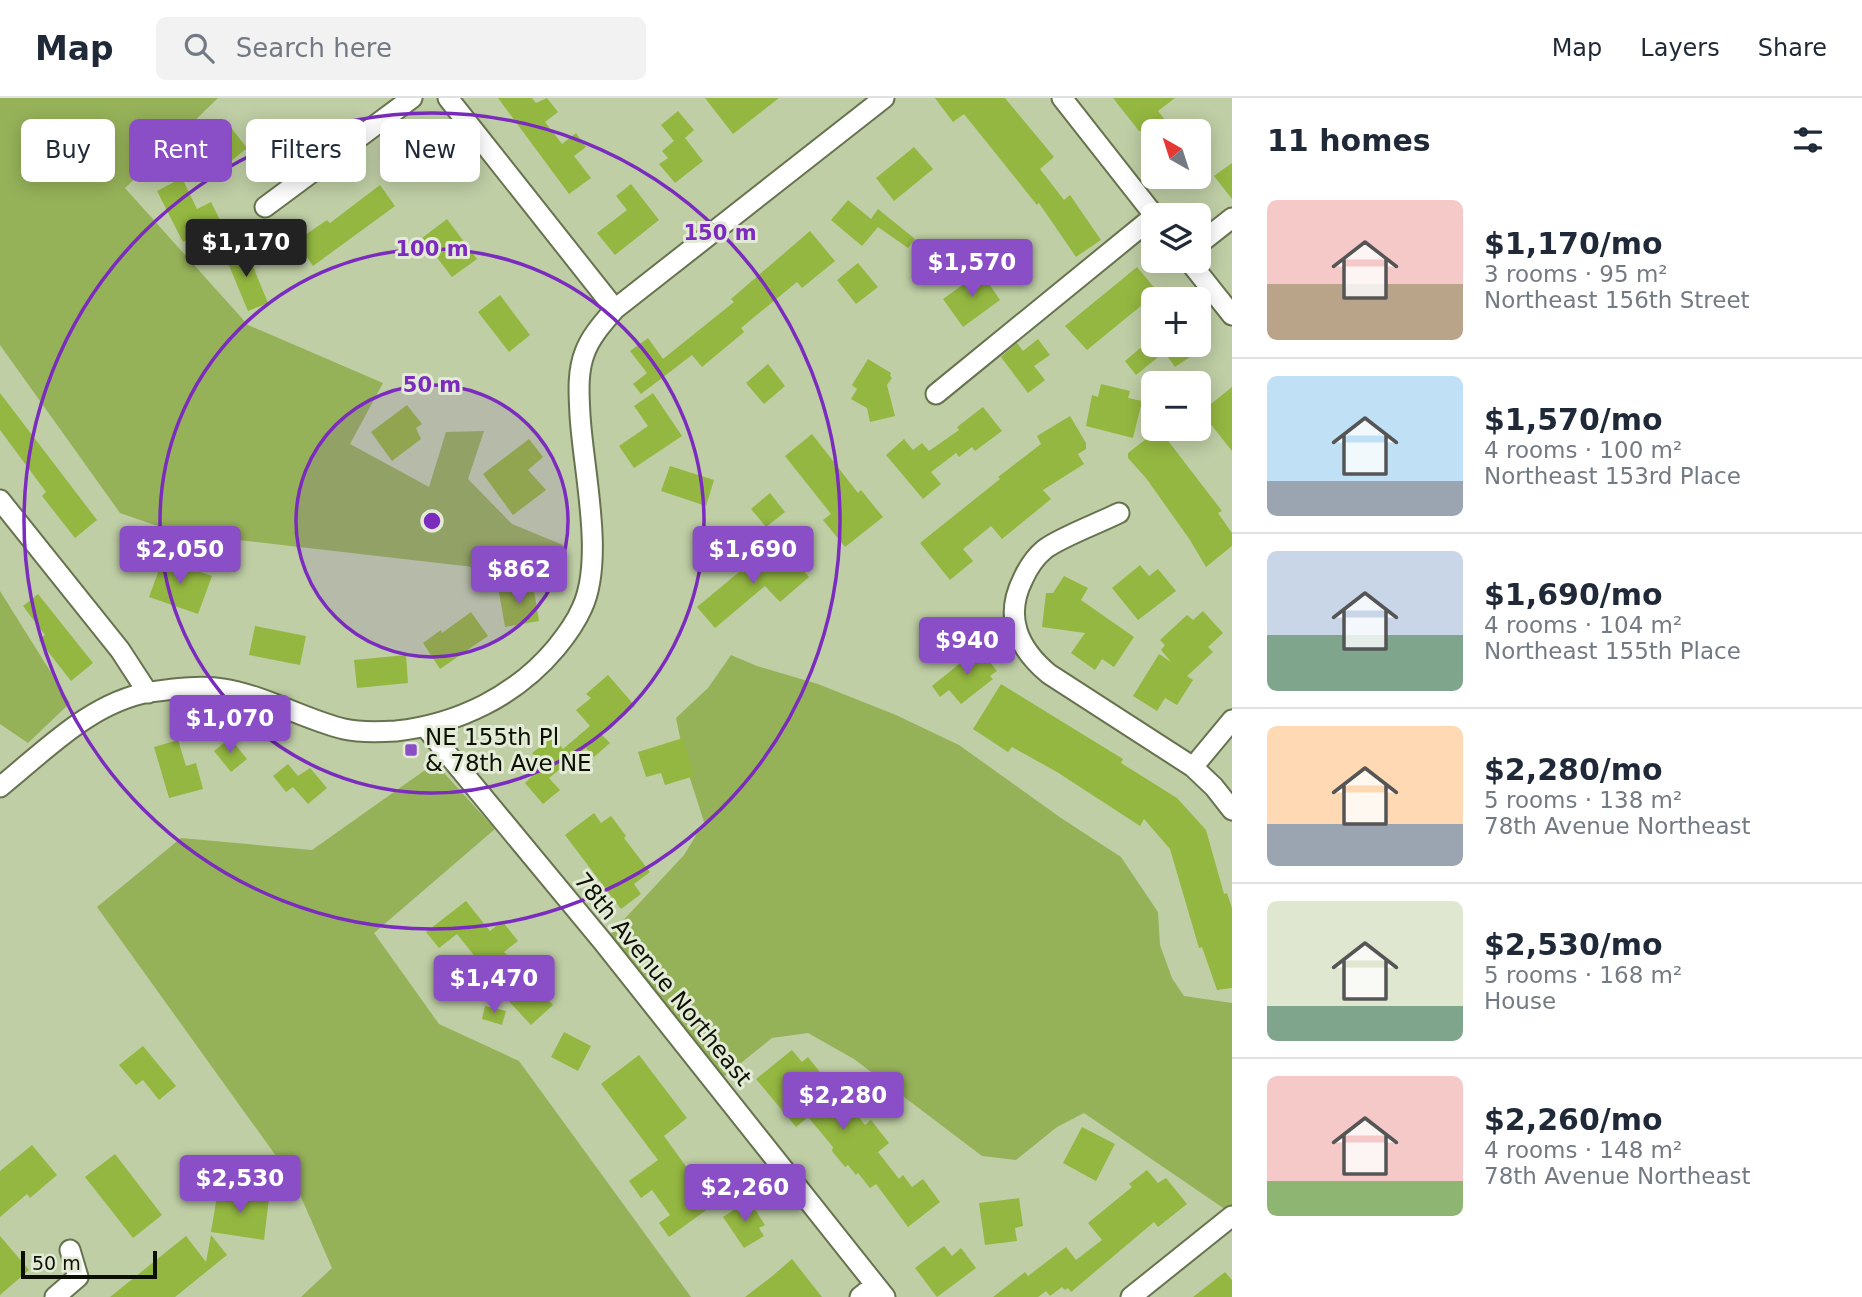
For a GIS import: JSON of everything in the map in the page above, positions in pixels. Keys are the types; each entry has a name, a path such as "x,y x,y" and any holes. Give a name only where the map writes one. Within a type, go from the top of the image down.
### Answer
{"street":[{"path":"265,208 412,98"},
{"path":"448,98 614,309"},
{"path":"0,787 86,718 113,703 148,693 222,688 260,698 345,730 378,733 426,728 456,719 514,687 537,669 558,646 583,608 591,577 594,546 583,452 579,382 584,354 596,332 614,309 884,98"},
{"path":"1062,98 1144,203"},
{"path":"1211,235 1232,218"},
{"path":"936,394 1141,227"},
{"path":"1199,273 1232,315"},
{"path":"0,500 120,650 148,693"},
{"path":"1119,513 1046,548 1029,566 1016,592 1013,617 1020,640 1041,668 1193,767 1214,787 1232,810"},
{"path":"1193,767 1232,720"},
{"name":"78th Avenue Northeast","path":"426,728 612,953 873,1293"},
{"path":"1131,1297 1232,1216"},
{"path":"55,1297 78,1277 70,1250"}],"green space":[{"path":"0,98 218,98 196,119 129,119 129,182 131,182 125,188 248,325 383,383 350,444 429,487 446,432 484,431 468,479 512,524 563,545 551,576 178,533 120,513 0,345"},
{"path":"0,591 70,703 28,743 0,724"},
{"path":"731,655 757,666 818,684 896,715 959,745 1121,857 1158,912 1160,945 1172,978 1184,996 1232,1003 1232,1214 1084,1113 1057,1127 1016,1160 982,1156 854,1059 808,1033 772,1038 716,1083 603,942 684,855 704,822 686,766 676,718 708,688"},
{"path":"435,763 495,829 374,933 439,1024 519,1061 691,1297 301,1297 332,1268 294,1181 97,907 181,838 312,850"}],"building":[{"path":"498,98 532,98 536,103 547,98 558,112 545,122 562,144 576,133 586,147 574,156 591,178 569,194"},
{"path":"705,98 779,98 733,134"},
{"path":"935,98 1005,98 1054,157 1040,169 1064,200 1070,195 1101,240 1076,257 1039,203 1037,205 964,114 953,122"},
{"path":"1113,98 1175,98 1158,111 1164,119 1141,119 1139,131"},
{"path":"678,111 694,130 685,138 703,161 675,183 659,164 668,158 662,151 674,141 661,125"},
{"path":"232,129 246,147 232,160"},
{"path":"914,147 933,169 894,201 876,178"},
{"path":"1232,163 1232,199 1214,176"},
{"path":"174,182 184,182 197,209 211,202 221,222 183,242 157,191"},
{"path":"631,184 659,220 615,255 597,233 627,210 616,196"},
{"path":"380,185 395,206 313,266 296,241 327,220 330,223"},
{"path":"848,200 871,219 878,209 915,239 908,248 878,227 862,246 831,220"},
{"path":"447,219 477,259 452,277 422,238"},
{"path":"810,231 835,261 802,288 797,282 741,328 744,332 702,367 692,355 641,394 633,384 647,373 630,351 648,338 663,359 734,302 731,299"},
{"path":"245,247 268,303 248,311 225,256"},
{"path":"858,263 878,287 856,304 837,280"},
{"path":"1137,267 1154,287 1141,287 1141,306 1087,350 1065,326"},
{"path":"981,272 1000,300 963,327 943,299"},
{"path":"500,295 530,335 509,352 478,312"},
{"path":"1038,339 1050,355 1034,366 1045,380 1028,393 1001,357 1017,343 1023,351"},
{"path":"1141,347 1141,357 1157,358 1136,375 1125,361"},
{"path":"1168,357 1190,357 1175,367"},
{"path":"868,359 891,373 892,378 887,385 895,416 870,422 867,408 851,399 857,389 852,385"},
{"path":"768,364 785,386 764,404 746,383"},
{"path":"1101,384 1130,391 1128,398 1141,401 1133,438 1086,426 1092,395 1098,397"},
{"path":"1232,387 1232,451 1211,425 1211,404"},
{"path":"0,393 97,520 75,538 42,496 46,492 0,430"},
{"path":"653,393 682,436 634,468 619,446 648,426 634,406"},
{"path":"407,405 422,424 416,428 421,439 392,461 371,432"},
{"path":"983,407 1002,431 975,451 972,447 959,457 956,453 931,472 941,484 923,499 886,455 904,439 913,450 922,443 929,451 959,430 957,427"},
{"path":"1070,416 1086,443 1086,449 1078,454 1084,464 1043,490 1051,499 1002,539 991,526 963,549 973,561 950,580 920,543 1041,444 1037,436"},
{"path":"812,434 858,493 861,490 883,517 845,547 823,520 831,514 785,456"},
{"path":"529,439 543,457 528,470 546,490 513,515 483,474"},
{"path":"1144,441 1168,441 1222,511 1218,513 1232,533 1232,546 1206,567 1146,478 1128,458 1128,453"},
{"path":"670,466 714,480 706,506 661,491"},
{"path":"770,493 785,512 766,527 751,509"},
{"path":"769,547 787,568 795,561 809,577 780,602 765,586 715,628 697,607"},
{"path":"163,559 212,576 198,614 149,597"},
{"path":"1140,565 1149,576 1158,569 1176,591 1138,620 1112,588"},
{"path":"1064,576 1088,588 1081,600 1134,637 1114,667 1102,659 1095,670 1071,653 1085,633 1042,627 1046,593 1053,593"},
{"path":"533,585 539,621 505,627 499,592"},
{"path":"38,594 93,663 71,681 39,640 45,635 23,606"},
{"path":"1203,611 1223,633 1208,647 1213,652 1187,676 1193,680 1177,705 1165,698 1157,711 1133,696 1159,654 1171,662 1161,650 1165,645 1160,640 1187,615 1193,620"},
{"path":"471,612 488,636 440,669 423,643"},
{"path":"255,626 306,636 300,665 249,655"},
{"path":"979,648 997,671 990,676 993,679 961,704 949,690 940,697 932,686"},
{"path":"406,655 408,683 357,688 354,660"},
{"path":"608,675 635,706 601,734 610,743 594,757 586,748 549,778 560,790 543,804 525,783 532,776 524,767 536,757 532,753 553,737 563,749 590,726 576,710 591,698 586,694"},
{"path":"1001,684 1123,759 1121,763 1177,798 1206,830 1224,894 1227,893 1232,908 1232,988 1217,990 1202,947 1199,948 1170,849 1144,819 1140,826 1057,772 1012,747 1008,752 973,729"},
{"path":"230,738 247,759 231,772 214,751"},
{"path":"683,738 694,776 665,785 661,773 646,777 638,752"},
{"path":"178,740 186,766 196,763 203,789 169,798 154,747"},
{"path":"288,764 298,776 310,768 327,788 308,804 293,787 286,792 273,776"},
{"path":"594,813 601,823 611,816 650,872 634,884 641,894 621,909 565,835"},
{"path":"466,901 490,931 502,921 518,941 504,952 553,1005 531,1025 489,980 492,978 457,934 439,948 426,932"},
{"path":"485,1006 506,1011 502,1025 482,1019"},
{"path":"564,1032 591,1046 578,1071 551,1057"},
{"path":"143,1046 176,1086 159,1100 143,1080 136,1085 119,1065"},
{"path":"792,1050 802,1062 808,1057 823,1076 825,1074 865,1125 871,1120 889,1143 878,1152 899,1179 903,1175 912,1187 923,1179 940,1202 908,1227 876,1184 870,1188 858,1173 856,1175 848,1165 845,1167 832,1151 833,1147 808,1117 796,1127 756,1079"},
{"path":"639,1055 687,1118 664,1136 701,1187 710,1181 723,1198 669,1237 659,1223 670,1215 652,1190 641,1198 629,1181 658,1160 601,1084"},
{"path":"1082,1127 1115,1144 1096,1181 1063,1163"},
{"path":"32,1145 57,1175 30,1198 27,1194 0,1217 0,1171"},
{"path":"115,1154 162,1215 133,1238 85,1177"},
{"path":"1147,1170 1158,1183 1166,1178 1187,1204 1158,1227 1154,1222 1071,1292 1062,1287 1050,1296 1046,1291 1038,1297 993,1297 1025,1272 1028,1276 1066,1247 1076,1260 1102,1240 1088,1223 1132,1187 1129,1184"},
{"path":"218,1190 269,1198 264,1240 211,1232"},
{"path":"1019,1198 1023,1226 1015,1228 1017,1241 985,1245 979,1203"},
{"path":"749,1200 765,1225 759,1228 764,1236 744,1248 723,1217"},
{"path":"211,1235 227,1255 175,1297 110,1297 186,1236 206,1262"},
{"path":"0,1236 29,1270 0,1295"},
{"path":"944,1246 952,1256 961,1248 976,1268 937,1297 915,1268"},
{"path":"792,1259 822,1297 745,1297 770,1278"},
{"path":"1225,1272 1232,1280 1232,1297 1193,1297"}],"place":[{"name":"NE 155th Pl & 78th Ave NE","path":"411,750"}]}
